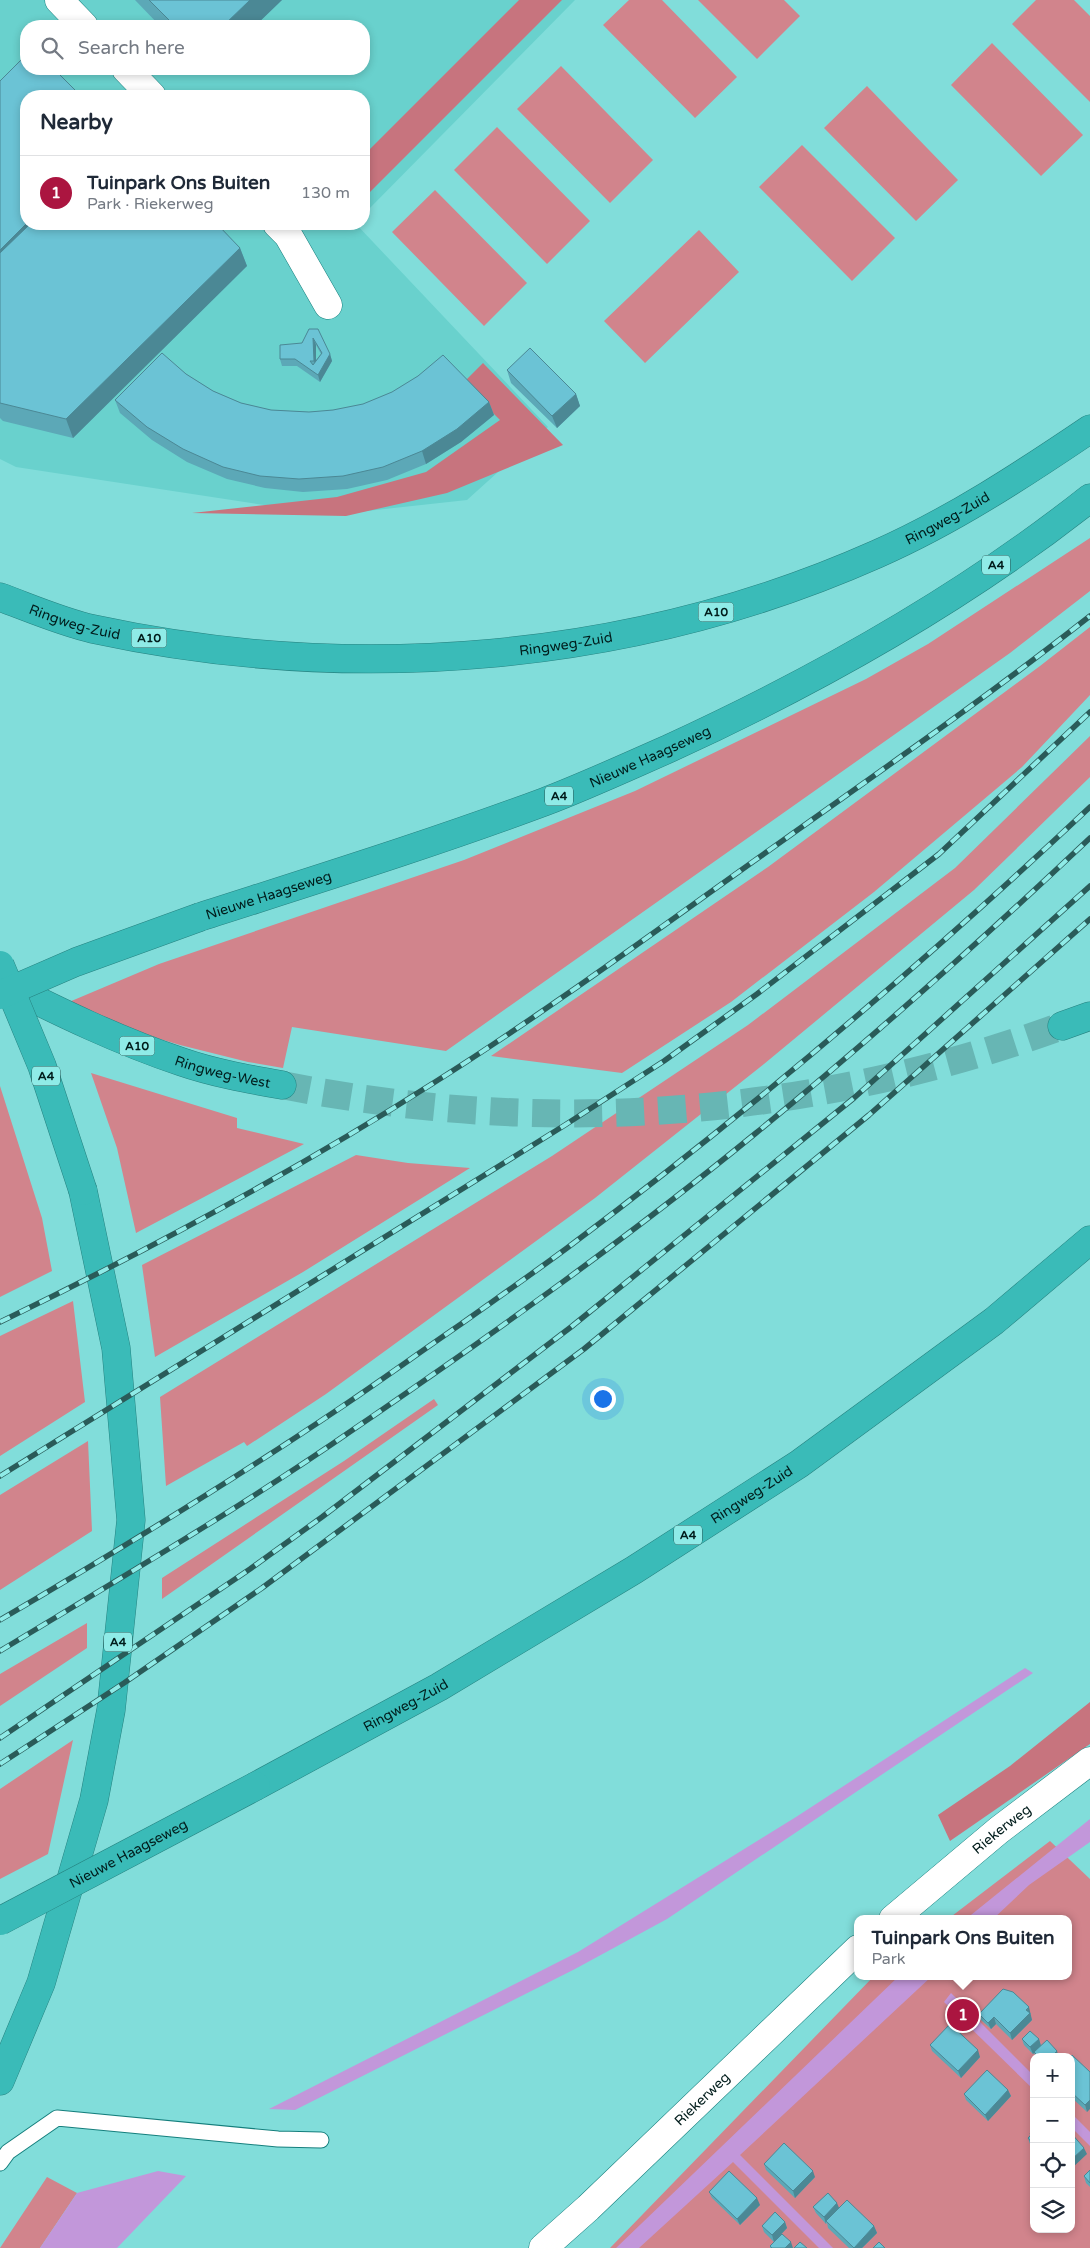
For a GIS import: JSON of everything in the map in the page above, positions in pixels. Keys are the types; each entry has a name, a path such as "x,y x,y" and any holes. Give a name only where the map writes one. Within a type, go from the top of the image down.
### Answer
{"highway":[{"name":"Ringweg-Zuid","path":"0,597 90,628 223,651 302,658 434,658 555,647 674,624 754,602 826,576 880,553 943,522 1025,473 1090,429"},
{"name":"Nieuwe Haagseweg","path":"0,994 76,962 200,917 363,865 546,801 720,724 830,668 899,628 1007,558 1090,498"},
{"name":"A4","path":"0,965 42,1066 83,1191 116,1348 130,1530 111,1710 94,1800 41,1983 0,2081"},
{"name":"Ringweg-West","path":"0,982 133,1045 229,1075 282,1085"},
{"path":"1062,1026 1090,1016"},
{"name":"Ringweg-Zuid","path":"256,1786 439,1687 634,1570 799,1464 994,1321 1090,1240"},
{"name":"Nieuwe Haagseweg","path":"0,1921 256,1786"}],"street":[{"path":"58,0 78,20"},
{"path":"132,75 146,90"},
{"path":"283,230 288,235 328,305"},
{"name":"Riekerweg","path":"898,1915 999,1830 1090,1761"},
{"name":"Riekerweg","path":"543,2248 588,2208 854,1952"}],"lane":[{"path":"0,2163 8,2152 57,2118 278,2139 321,2140"}],"shaded area":[{"path":"0,0 575,0 370,208 370,90 20,90 20,230 362,230 548,427 467,500 330,515 16,467 0,459"},
{"path":"519,0 562,0 370,192 370,149"},
{"path":"629,0 662,0 737,77 695,118 603,25"},
{"path":"698,0 784,0 800,16 757,59"},
{"path":"1036,0 1074,0 1090,16 1090,102 1012,24"},
{"path":"992,43 1083,135 1041,176 951,85"},
{"path":"561,66 653,160 610,203 517,109"},
{"path":"867,86 958,180 916,221 824,128"},
{"path":"497,127 590,221 547,264 454,170"},
{"path":"802,145 895,238 852,281 759,187"},
{"path":"435,190 527,283 484,326 392,232"},
{"path":"699,230 739,272 645,363 604,321"},
{"path":"483,363 563,445 447,493 346,516 192,513 337,497 426,472 500,420 463,383"},
{"path":"1090,538 1090,591 1010,653 446,1051 292,1027 283,1068 248,1062 180,1045 110,1024 69,1002 159,964 464,860 635,791 866,679 928,644"},
{"path":"1090,627 1090,695 1022,767 874,892 731,1002 622,1073 491,1056 768,867"},
{"path":"1090,736 1090,777 974,890 764,1064 595,1198 326,1394 247,1446 244,1442 166,1486 160,1397 552,1156 748,1025 955,868"},
{"path":"91,1073 237,1118 237,1128 304,1144 136,1233 117,1148"},
{"path":"0,1086 42,1218 52,1271 0,1297"},
{"path":"356,1155 408,1163 470,1168 303,1272 155,1357 142,1265"},
{"path":"73,1301 85,1402 0,1456 0,1336"},
{"path":"434,1399 438,1405 162,1599 162,1578 344,1461"},
{"path":"88,1441 92,1531 0,1590 0,1495"},
{"path":"87,1623 87,1648 0,1706 0,1674"},
{"path":"1025,1668 1033,1673 667,1919 575,1969 295,2110 269,2109 578,1952 796,1817"},
{"path":"1090,1702 1090,1744 950,1841 938,1815 1010,1766"},
{"path":"73,1740 48,1854 0,1879 0,1789"},
{"path":"1090,1819 1090,1842 1029,1885 997,1915 971,1915"},
{"path":"1050,1841 1090,1879 1090,2248 610,2248 870,1980 1072,1980 1072,1915 953,1915"},
{"path":"895,1980 928,1980 740,2155 833,2248 819,2248 733,2162 639,2248 616,2248"},
{"path":"951,1993 1030,2072 1030,2086 944,2002"},
{"path":"1075,2117 1090,2132 1090,2146 1075,2131"},
{"path":"158,2171 186,2176 117,2248 40,2248 77,2193"},
{"path":"47,2177 77,2193 40,2248 0,2248"}],"building":[{"path":"149,0 250,0 229,20 169,20"},
{"path":"20,61 20,75 60,75 75,90 20,90 20,230 0,250 0,81"},
{"path":"24,230 223,230 240,248 66,419 0,403 0,253"},
{"path":"309,329 318,329 330,354 318,375 295,359 280,359 280,345 302,343","holes":["313,338 322,353 313,365 310,361 314,361"]},
{"path":"530,348 576,394 552,416 507,370"},
{"path":"162,353 186,374 213,391 241,403 271,410 309,412 333,410 363,404 392,392 418,376 443,355 489,402 457,429 422,451 383,467 343,476 299,479 260,476 223,467 183,449 147,427 115,400"},
{"path":"1003,1989 1013,1992 1029,2007 1026,2010 1030,2013 1010,2033 994,2017 988,2023 979,2014"},
{"path":"950,2024 978,2050 958,2071 930,2045"},
{"path":"1030,2031 1039,2039 1030,2047 1022,2039"},
{"path":"1047,2040 1057,2051 1055,2053 1034,2052"},
{"path":"1075,2058 1090,2072 1090,2100 1085,2105 1075,2096"},
{"path":"987,2070 1008,2090 985,2115 964,2094"},
{"path":"1075,2138 1084,2148 1075,2156"},
{"path":"784,2143 813,2171 793,2191 764,2164"},
{"path":"1090,2170 1090,2183 1084,2176"},
{"path":"729,2171 757,2198 737,2219 709,2192"},
{"path":"828,2193 837,2203 824,2217 813,2207"},
{"path":"847,2200 874,2226 854,2248 826,2221"},
{"path":"775,2212 785,2222 772,2235 762,2226"},
{"path":"782,2234 791,2242 785,2248 772,2248 770,2246"},
{"path":"800,2242 807,2248 794,2248"},
{"path":"879,2242 885,2248 873,2248"}],"tunnel":[{"path":"282,1085 381,1101 480,1111 578,1113 676,1110 774,1099 871,1081 967,1057 1062,1026"}],"railway":[{"path":"0,1322 111,1267 275,1178 382,1115 478,1055 603,969 930,735 1090,616"},
{"path":"0,1476 565,1125 664,1061 757,994 939,854 1090,712"},
{"path":"0,1620 170,1518 296,1438 567,1248 703,1143 835,1035 964,922 1090,807"},
{"path":"0,1651 179,1543 311,1458 457,1358 609,1248 708,1172 842,1062 1090,838"},
{"path":"0,1738 250,1569 322,1517 571,1327 854,1098 1090,886"},
{"path":"0,1764 124,1683 262,1588 584,1349 869,1115 1090,919"}],"place":[{"name":"Tuinpark Ons Buiten","path":"963,2015"}]}
